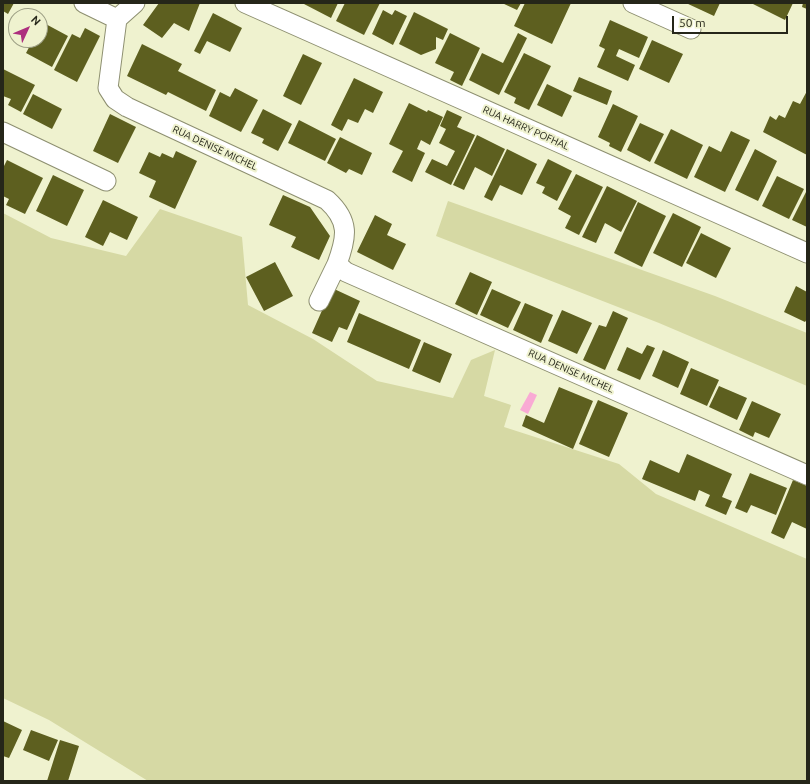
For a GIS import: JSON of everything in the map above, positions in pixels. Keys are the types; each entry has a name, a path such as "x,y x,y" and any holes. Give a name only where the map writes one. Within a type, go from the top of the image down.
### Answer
{"street":[{"path":"84,3 117,19 135,3"},
{"name":"RUA HARRY POFHAL","path":"245,3 807,253"},
{"path":"633,3 691,29"},
{"name":"RUA DENISE MICHEL","path":"117,19 108,88 115,100 127,107 327,200 336,208 346,228 342,251 319,301"},
{"path":"3,132 106,181"},
{"name":"RUA DENISE MICHEL","path":"337,264 357,278 807,475"}],"green space":[{"path":"448,201 715,296 807,333 807,386 659,323 436,236"},
{"path":"160,209 242,237 248,305 313,339 377,381 453,398 471,360 495,350 484,396 511,405 504,427 619,464 656,494 807,559 807,781 148,781 49,720 3,698 3,213 51,238 126,256"}],"shaded area":[{"path":"530,392 537,395 528,414 520,410"}],"building":[{"path":"3,3 14,3 11,8 8,8 8,14 3,11"},
{"path":"159,3 200,3 189,31 174,23 162,38 143,25"},
{"path":"338,3 331,18 304,4"},
{"path":"345,3 380,3 364,35 336,21"},
{"path":"502,3 521,3 517,10"},
{"path":"525,3 571,3 552,44 514,26"},
{"path":"686,3 720,3 714,16"},
{"path":"751,3 793,3 785,20"},
{"path":"803,3 807,3 807,9 802,7"},
{"path":"383,10 392,15 395,10 407,16 393,45 372,34"},
{"path":"414,12 448,29 443,40 436,37 436,49 421,55 399,44"},
{"path":"213,13 242,28 230,52 207,41 200,54 194,51"},
{"path":"610,20 648,37 639,58 619,49 616,56 635,65 628,81 597,67 605,49 599,46"},
{"path":"48,25 68,36 52,67 26,53 29,48 48,48"},
{"path":"85,28 100,36 77,82 54,70 72,34 80,38"},
{"path":"450,33 480,48 462,86 450,80 454,72 435,63"},
{"path":"518,33 527,38 499,95 469,80 482,53 503,63"},
{"path":"652,40 683,54 669,83 639,69"},
{"path":"142,44 182,64 178,71 216,90 206,111 168,92 166,95 127,76"},
{"path":"524,53 551,66 529,110 514,103 516,98 504,92"},
{"path":"303,54 322,63 301,105 283,96"},
{"path":"3,69 35,85 21,112 8,105 11,99 3,96"},
{"path":"579,77 612,91 607,105 573,91"},
{"path":"354,78 383,92 373,113 365,109 358,123 348,119 342,131 331,125"},
{"path":"547,84 572,96 562,117 537,105"},
{"path":"235,88 258,100 241,132 209,116 220,92 230,97"},
{"path":"807,91 807,155 763,132 770,116 776,120 779,115 785,118 793,101 800,104"},
{"path":"33,94 62,109 52,129 23,114"},
{"path":"409,103 427,112 428,110 443,117 430,145 421,140 417,149 425,153 412,182 392,172 403,151 389,144"},
{"path":"613,104 638,116 621,152 609,146 610,143 598,137"},
{"path":"263,109 292,124 278,151 262,143 264,139 251,133"},
{"path":"447,110 462,117 457,127 475,135 451,185 425,172 432,159 447,166 455,151 439,143 446,129 440,126"},
{"path":"110,114 136,127 118,163 93,151"},
{"path":"299,120 336,139 325,161 288,143"},
{"path":"640,123 664,134 650,162 627,150"},
{"path":"671,129 703,145 687,179 654,163"},
{"path":"731,131 750,140 725,192 694,177 709,146 721,152"},
{"path":"477,135 505,149 492,176 475,167 464,190 453,185"},
{"path":"340,137 372,153 362,175 349,169 346,173 327,163"},
{"path":"507,149 537,164 522,195 500,185 492,201 484,197"},
{"path":"755,149 777,161 758,201 735,190"},
{"path":"176,151 197,161 175,209 149,197 156,181 139,173 149,152 160,157 162,153 173,158"},
{"path":"548,159 572,171 557,201 542,193 545,187 536,183"},
{"path":"7,160 43,178 25,214 6,205 9,199 3,196 3,168"},
{"path":"576,174 603,187 579,235 565,228 571,216 558,209"},
{"path":"53,175 84,190 67,226 36,211"},
{"path":"777,176 804,189 789,219 762,206"},
{"path":"607,186 637,201 621,232 605,223 596,243 582,237"},
{"path":"807,190 807,227 792,220"},
{"path":"283,195 310,207 330,236 319,260 291,247 296,237 269,225"},
{"path":"103,200 138,217 127,240 110,232 103,246 85,237"},
{"path":"638,202 666,216 642,267 614,253"},
{"path":"673,213 701,227 682,267 653,253"},
{"path":"375,215 392,224 387,235 406,244 393,270 357,252"},
{"path":"701,233 731,248 716,278 686,263"},
{"path":"275,262 293,296 264,311 246,277"},
{"path":"470,272 492,282 477,315 455,304"},
{"path":"796,286 807,292 807,319 805,322 784,312"},
{"path":"332,288 360,301 347,330 339,327 332,342 312,333"},
{"path":"492,289 521,302 508,328 480,315"},
{"path":"525,303 553,315 541,343 513,330"},
{"path":"562,310 592,323 577,354 548,341"},
{"path":"613,311 628,318 605,370 583,360 599,325 606,327"},
{"path":"359,313 421,340 409,369 347,342"},
{"path":"424,342 452,354 440,383 412,371"},
{"path":"647,345 655,348 640,380 617,370 627,347 642,354"},
{"path":"663,350 689,362 678,388 652,376"},
{"path":"691,368 719,380 707,406 680,394"},
{"path":"719,386 747,398 737,420 709,407"},
{"path":"559,387 593,401 573,449 522,426 526,415 544,423"},
{"path":"598,400 628,413 609,457 579,444"},
{"path":"752,401 781,414 769,438 755,432 753,437 739,430"},
{"path":"687,454 732,474 722,497 732,501 726,515 705,506 710,495 699,490 695,501 642,479 650,460 679,473"},
{"path":"750,473 787,488 776,515 751,505 747,513 735,508"},
{"path":"793,480 807,486 807,529 792,522 784,539 771,533"},
{"path":"3,721 22,730 9,758 3,756"},
{"path":"31,730 58,740 49,761 23,750"},
{"path":"60,740 79,746 68,781 47,781"}]}
